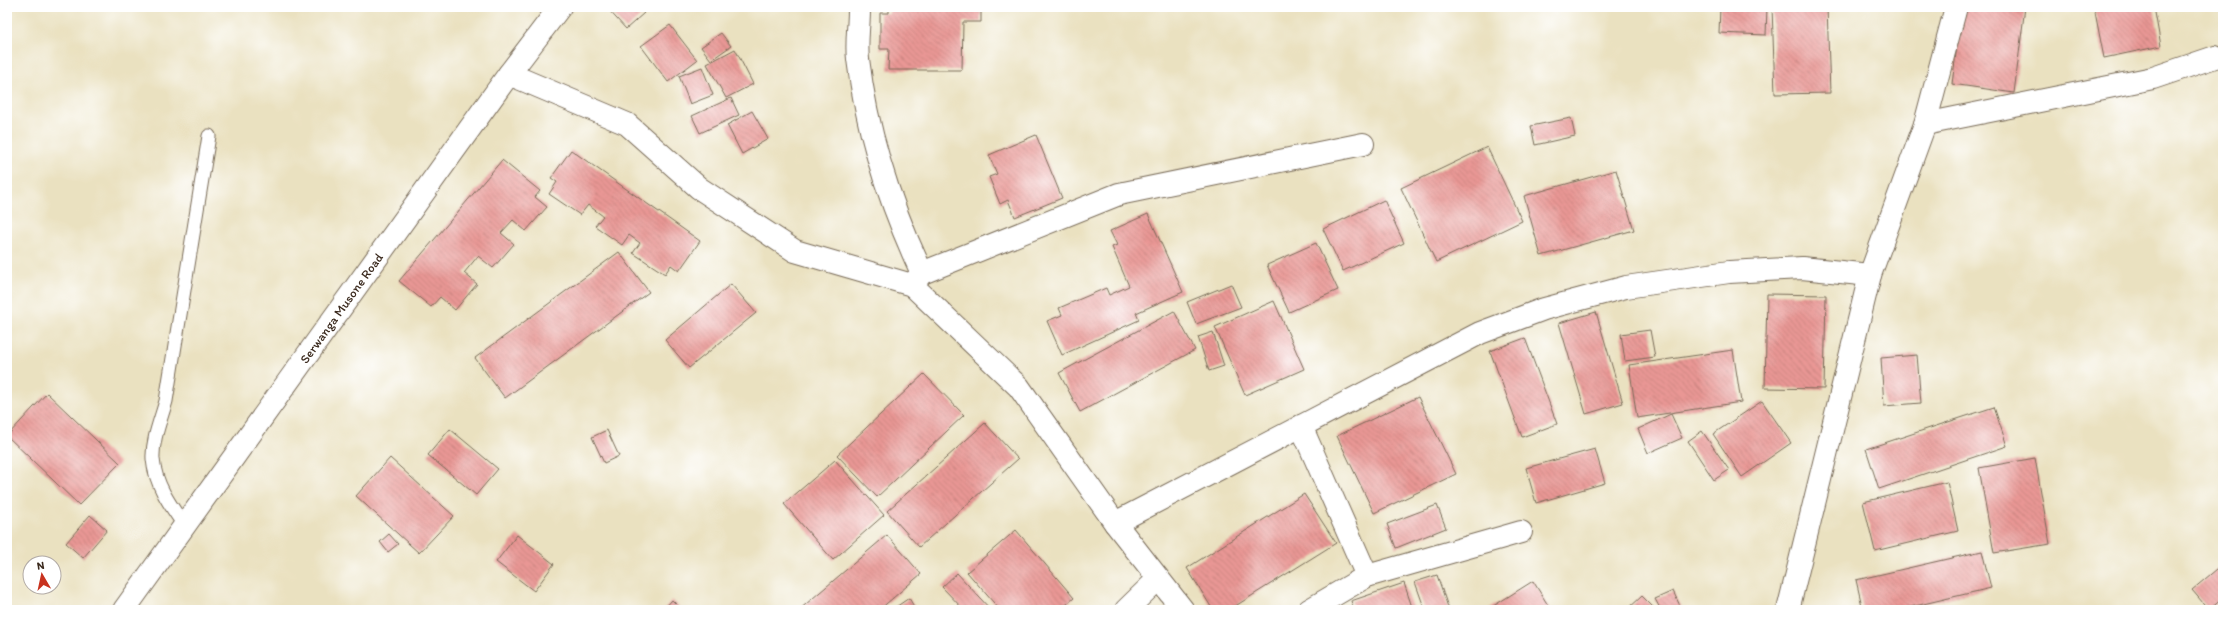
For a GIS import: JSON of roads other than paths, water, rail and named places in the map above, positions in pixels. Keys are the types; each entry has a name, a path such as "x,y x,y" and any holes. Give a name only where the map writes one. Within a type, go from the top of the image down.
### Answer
{"street":[{"name":"Serwanga Musone Road","path":"124,610 509,74 560,7"},
{"path":"1788,610 1870,275 1925,124 1956,7"},
{"path":"859,10 858,58 874,142 906,239 917,279 1019,387 1115,523 1183,610"},
{"path":"1925,124 2153,78 2219,55"},
{"path":"509,74 627,124 699,188 795,251 917,279 1119,194 1363,144"},
{"path":"1115,523 1480,333 1544,309 1626,287 1729,272 1802,268 1870,275"},
{"path":"1302,426 1367,576"},
{"path":"1309,610 1367,576 1521,532"},
{"path":"1126,610 1158,579"}],"lane":[{"path":"184,525 162,493 153,458 166,401 209,136"}]}
